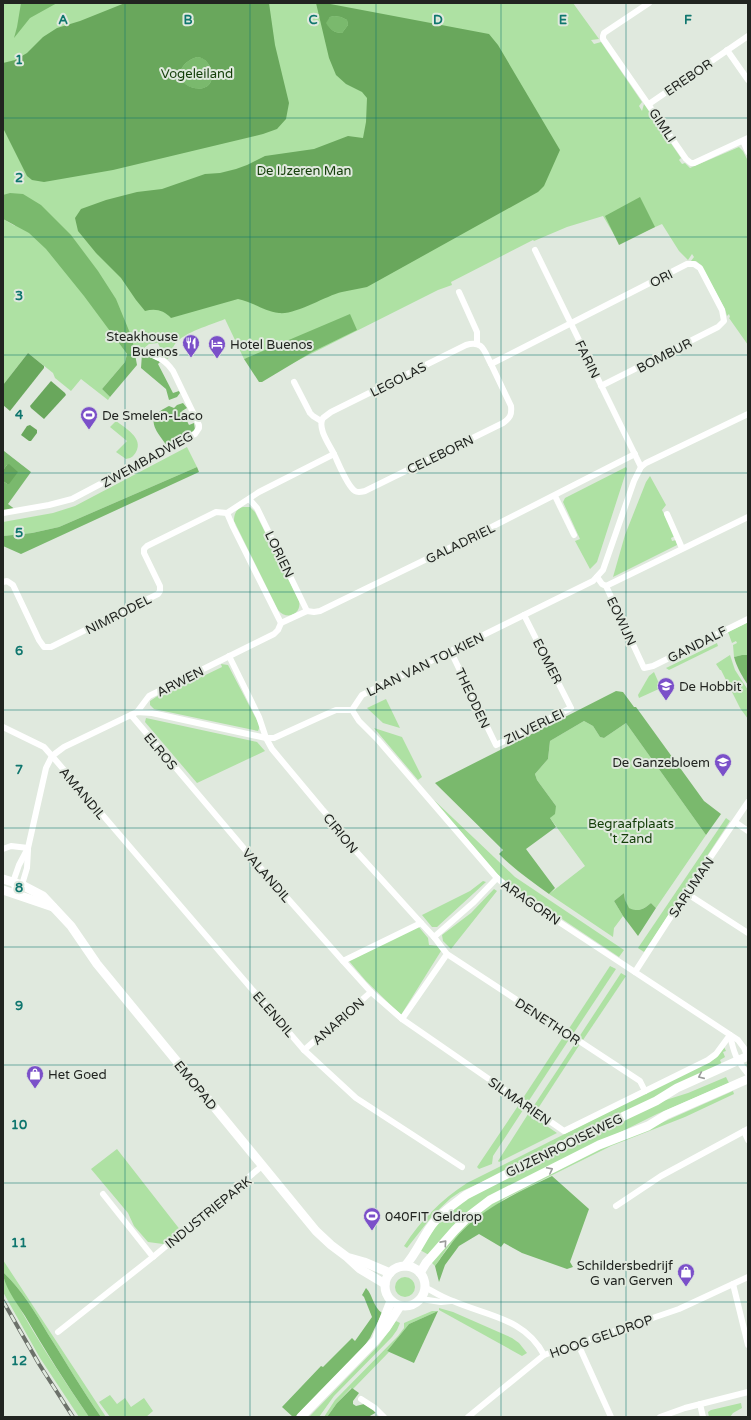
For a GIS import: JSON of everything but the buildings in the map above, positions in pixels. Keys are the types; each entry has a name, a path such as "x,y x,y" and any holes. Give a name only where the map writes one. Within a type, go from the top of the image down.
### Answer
{"main road":[{"name":"EMOPAD","path":"3,879 22,885 43,896 71,926 97,964 316,1231 330,1245 347,1257 360,1269 385,1284"},
{"name":"EMOPAD","path":"3,890 18,894 40,904 53,907"},
{"name":"GIJZENROOISEWEG","path":"405,1266 430,1228 451,1206 466,1195 568,1142 656,1101 677,1088 748,1056"},
{"name":"GIJZENROOISEWEG","path":"420,1273 426,1263 455,1230 469,1216 490,1200 599,1145 648,1126 666,1115 748,1079"},
{"name":"EMOPAD","path":"347,1257 364,1262 390,1273"},
{"path":"405,1266 414,1268 420,1273 425,1287 421,1299 407,1306 400,1306 391,1301 387,1295 385,1284 390,1273 397,1268 405,1266"},
{"path":"375,1341 391,1301"},
{"path":"301,1417 375,1341 386,1328 400,1306"}],"street":[{"name":"GIMLI","path":"650,3 604,33 603,39 686,159 691,163 702,160 745,140"},
{"name":"EREBOR","path":"649,104 748,36"},
{"path":"727,50 748,80"},
{"path":"745,140 748,152"},
{"name":"FARIN","path":"535,250 641,467"},
{"name":"ORI","path":"571,324 691,264 697,265 703,271 722,310 724,321"},
{"path":"459,292 477,332 477,344 482,348 491,364 571,324"},
{"name":"BOMBUR","path":"601,386 718,328 724,321"},
{"name":"LEGOLAS","path":"321,421 331,412 458,348 471,344 477,344"},
{"name":"ZWEMBADWEG","path":"3,513 50,505 72,499 195,434 199,428 199,425 172,371 167,363 161,358 148,353"},
{"name":"CELEBORN","path":"334,454 353,489 357,492 362,492 509,420 512,411 511,406 491,364"},
{"path":"281,623 227,513 258,492 334,454 322,428 321,421 310,414 294,382"},
{"path":"641,467 646,463 748,414"},
{"name":"GALADRIEL","path":"281,623 307,611 320,611 378,584 555,496 635,454"},
{"name":"LAAN VAN TOLKIEN","path":"352,710 362,695 584,586 597,577 603,570 634,481 641,467"},
{"path":"555,496 574,535"},
{"name":"LORIEN","path":"249,499 257,508 307,611"},
{"name":"NIMRODEL","path":"3,582 8,581 13,585 39,640 44,647 51,647 158,594 160,591 160,586 144,553 144,549 147,546 216,512 227,513"},
{"path":"667,514 682,548"},
{"path":"606,586 748,517"},
{"name":"EOWIJN","path":"597,577 602,584 606,586 644,668"},
{"name":"EOMER","path":"524,615 571,708"},
{"name":"GANDALF","path":"644,668 653,666 748,619"},
{"name":"ARWEN","path":"134,714 149,696 274,634 278,630 281,623"},
{"name":"THEODEN","path":"451,652 496,745"},
{"path":"229,656 259,717 266,738"},
{"name":"ZILVERLEI","path":"496,745 571,708"},
{"path":"18,894 27,868 28,848 46,768 52,756 64,747 134,714 152,713 266,738 274,738 336,710 352,710"},
{"name":"ARAGORN","path":"352,710 359,721 378,740 497,878 512,890 738,1040 748,1056"},
{"name":"ELROS","path":"134,714 192,788"},
{"name":"AMANDIL","path":"3,727 44,747 114,829"},
{"name":"CIRION","path":"266,738 272,749 338,827 344,838 434,937"},
{"name":"VALANDIL","path":"192,788 371,992 402,1019"},
{"name":"SARUMAN","path":"635,972 686,893 748,802"},
{"path":"735,822 748,831"},
{"name":"ELENDIL","path":"114,829 304,1050 356,1098 462,1167"},
{"path":"3,849 11,846 28,848"},
{"path":"18,894 13,882 19,865 28,848"},
{"path":"434,937 474,902 497,878"},
{"path":"686,893 748,933"},
{"path":"343,961 421,923"},
{"name":"DENETHOR","path":"434,937 447,954 640,1081 644,1091"},
{"path":"402,1019 447,954"},
{"name":"ANARION","path":"304,1050 371,992"},
{"name":"SILMARIEN","path":"402,1019 564,1131 644,1091"},
{"path":"644,1091 708,1060 716,1054 730,1035"},
{"path":"730,1035 732,1047 737,1060 748,1074"},
{"path":"616,1206 661,1176 746,1130 748,1140"},
{"name":"INDUSTRIEPARK","path":"58,1332 153,1257 262,1166"},
{"name":"INDUSTRIEPARK","path":"103,1194 153,1257"},
{"name":"HOOG GELDROP","path":"468,1417 544,1355 679,1309 748,1277"},
{"path":"732,1284 748,1345"},
{"path":"425,1287 451,1301 513,1323 534,1339 544,1355"},
{"path":"421,1299 441,1302 451,1301"},
{"path":"578,1344 611,1417"},
{"path":"660,1417 700,1404 748,1392"},
{"path":"360,1399 375,1408 384,1417"},
{"path":"700,1404 703,1417"}],"green space":[{"name":"De IJzeren Man","path":"3,3 573,3 599,39 591,40 594,44 601,42 642,102 639,106 642,111 644,104 681,158 679,160 682,164 685,163 690,168 739,147 743,151 748,161 748,345 729,318 729,314 727,316 725,309 701,265 696,261 691,261 694,257 692,254 688,260 679,251 662,224 619,243 603,216 567,227 534,241 533,240 451,282 452,285 438,290 259,380 247,358 244,359 225,319 198,329 179,340 172,349 168,359 165,358 158,343 149,344 143,349 139,346 126,348 108,328 127,354 125,362 102,389 110,397 108,400 81,379 71,391 55,378 53,373 28,353 3,385 3,219 15,226 3,212"},
{"path":"21,3 57,3 30,18 14,38"},
{"path":"334,16 347,20 348,25 342,33 332,30 325,23 330,17"},
{"name":"Vogeleiland","path":"200,57 206,61 212,74 210,84 204,88 198,89 185,84 181,79 180,72 185,64 191,59"},
{"path":"10,193 23,194 41,205 71,235 98,271 116,299 132,338 137,365 110,397 102,389 125,362 127,354 84,296 46,249 29,233 3,219 3,195"},
{"path":"640,197 655,227 619,245 605,216"},
{"path":"350,314 357,330 312,352 262,382 259,382 244,359"},
{"path":"144,353 160,362 158,364 173,393 179,391 180,393 177,397 169,400 166,389 141,368 142,354"},
{"path":"183,403 187,408 182,411 189,425 194,423 195,430 167,446 155,427 154,419 160,411 169,406 174,408"},
{"path":"116,421 128,430 138,442 136,452 133,456 126,459 116,452 127,441 110,427"},
{"path":"187,447 197,467 59,527 32,533 3,536 3,522 53,513 75,506"},
{"path":"4,451 31,472 8,504 16,510 3,512 3,481 7,484 7,465 3,470"},
{"path":"197,467 199,472 21,554 3,546 3,536 32,533 59,527"},
{"path":"626,467 627,469 597,562 590,569 575,541 580,539 563,502 565,498"},
{"path":"650,476 666,505 662,510 675,536 671,538 672,541 676,540 677,545 613,577 625,535 646,482"},
{"path":"243,507 250,507 255,512 299,601 298,609 293,614 286,615 278,610 234,521 236,512"},
{"path":"748,622 748,655 734,657 733,645 737,643 736,641 732,643 728,632"},
{"path":"717,643 718,646 669,670 666,668"},
{"path":"730,655 735,670 748,690 748,719 740,708 721,670 716,664"},
{"path":"748,655 748,685 740,672 734,657"},
{"path":"221,664 228,665 260,726 258,731 154,709 150,705 150,701 159,695 160,697 222,667"},
{"path":"654,672 661,688 639,698 638,695 649,676"},
{"path":"616,691 623,692 634,707 636,707 704,801 721,814 706,835 626,723 604,738 600,737 593,726 584,721 550,741 548,759 535,774 537,780 556,806 555,814 550,818 556,827 526,849 555,888 549,894 517,870 499,854 503,850 435,783"},
{"path":"386,699 400,728 383,723 367,708"},
{"path":"146,718 257,742 265,751 197,783 145,722"},
{"name":"Begraafplaats 't Zand","path":"584,721 593,726 600,737 604,738 626,723 706,835 656,908 651,903 640,910 628,908 624,893 614,901 623,916 614,928 613,937 549,894 585,866 550,818 556,806 537,780 535,774 548,759 550,741"},
{"path":"374,728 402,737 422,777 418,780"},
{"path":"434,800 515,877 624,950 619,957 508,883 496,873"},
{"path":"726,818 730,821 644,952 638,948"},
{"path":"483,881 486,882 437,927 432,927 422,915 470,891"},
{"path":"494,889 497,891 451,949 443,941 442,935 471,913"},
{"path":"624,893 625,900 629,908 640,910 651,903 656,908 638,936 614,901"},
{"path":"418,926 428,938 429,945 437,946 441,951 401,1015 366,981 349,961"},
{"path":"610,966 616,969 573,1034 568,1030"},
{"path":"621,973 626,976 583,1040 579,1037"},
{"path":"565,1034 570,1038 528,1102 523,1098"},
{"path":"576,1042 580,1044 537,1110 533,1107"},
{"path":"724,1047 726,1051 723,1052 725,1057 720,1060 722,1065 515,1167 460,1192 451,1198 433,1215 407,1248 404,1246 432,1211 467,1183 716,1058"},
{"path":"726,1077 729,1083 657,1114 500,1192 429,1255 420,1250 440,1220 457,1204 650,1105 688,1093"},
{"path":"733,1091 734,1094 685,1117 611,1146 506,1198 474,1220 463,1230 448,1247 435,1266 431,1262 459,1230 495,1200 604,1145 652,1127"},
{"path":"520,1103 525,1107 493,1156 492,1164 479,1169 477,1167"},
{"path":"530,1111 534,1114 531,1118 534,1120 535,1118 557,1133 499,1162 498,1161"},
{"path":"117,1149 181,1231 163,1244 148,1242 134,1226 128,1213 91,1169"},
{"path":"552,1176 589,1209 570,1262 573,1267 567,1269 522,1253 504,1243 501,1247 479,1234 459,1246 445,1265 439,1282 435,1266 463,1230 494,1206"},
{"path":"3,1260 106,1417 101,1417 28,1302 3,1272"},
{"path":"3,1272 28,1302 101,1417 89,1417 80,1405 11,1295 5,1283"},
{"path":"3,1277 44,1348 89,1417 79,1417 40,1358 3,1292"},
{"path":"405,1277 412,1280 415,1287 412,1294 405,1297 398,1294 395,1287 398,1280"},
{"path":"366,1288 377,1308 382,1313 370,1338 362,1349 295,1417 293,1417 282,1407 321,1366 323,1367 352,1338 355,1341 372,1317 362,1295"},
{"path":"439,1308 453,1312 512,1338 519,1343 527,1353 522,1356 439,1310"},
{"path":"432,1311 438,1311 409,1324 387,1351 389,1352 353,1389 351,1388 337,1403 327,1417 324,1417 335,1400 398,1336 404,1328 404,1323"},
{"path":"438,1311 414,1363 387,1351 409,1324"},
{"path":"396,1321 400,1323 392,1337 334,1396 319,1417 309,1417 379,1345"},
{"path":"352,1388 359,1393 353,1401 353,1404 356,1406 364,1404 377,1412 368,1417 327,1417 337,1403"},
{"path":"110,1395 117,1404 125,1398 131,1407 144,1398 153,1411 146,1417 110,1417 99,1402"},
{"path":"741,1403 742,1408 733,1413 730,1417 709,1417 708,1412 711,1410"}],"shaded area":[{"path":"125,3 269,3 275,45 289,103 286,119 277,129 263,134 113,170 44,182 32,180 27,176 3,128 3,63 15,60 27,53 43,37 57,28 80,21","holes":["200,57 206,61 210,67 212,77 210,84 204,88 198,89 185,84 181,79 180,72 188,61"]},
{"path":"316,3 325,3 489,34 498,45 560,150 544,186 538,192 367,287 335,294 294,311 286,313 274,312 238,299 171,318 159,310 145,311 121,278 96,253 78,231 75,218 81,209 106,200 137,192 162,189 205,174 220,173 236,169 265,156 314,149 348,136 363,138 366,122 367,98 362,92 346,84 336,75 329,58","holes":["330,17 341,17 347,20 348,25 342,33 332,30 326,23"]},
{"path":"28,353 44,366 44,368 10,411 3,405 3,385"},
{"path":"51,381 66,395 44,419 30,406"},
{"path":"30,425 37,430 37,433 31,441 29,441 21,435 27,426"},
{"path":"9,464 18,472 9,484 7,484 3,481 3,470"}],"railway":[{"path":"3,1301 39,1364 73,1417"}],"place":[{"name":"Steakhouse Buenos","path":"191,358"},
{"name":"Hotel Buenos","path":"217,359"},
{"name":"De Smelen-Laco","path":"89,430"},
{"name":"De Hobbit","path":"666,701"},
{"name":"De Ganzebloem","path":"723,777"},
{"name":"Het Goed","path":"35,1089"},
{"name":"040FIT Geldrop","path":"372,1231"},
{"name":"Schildersbedrijf G van Gerven","path":"686,1287"}]}
